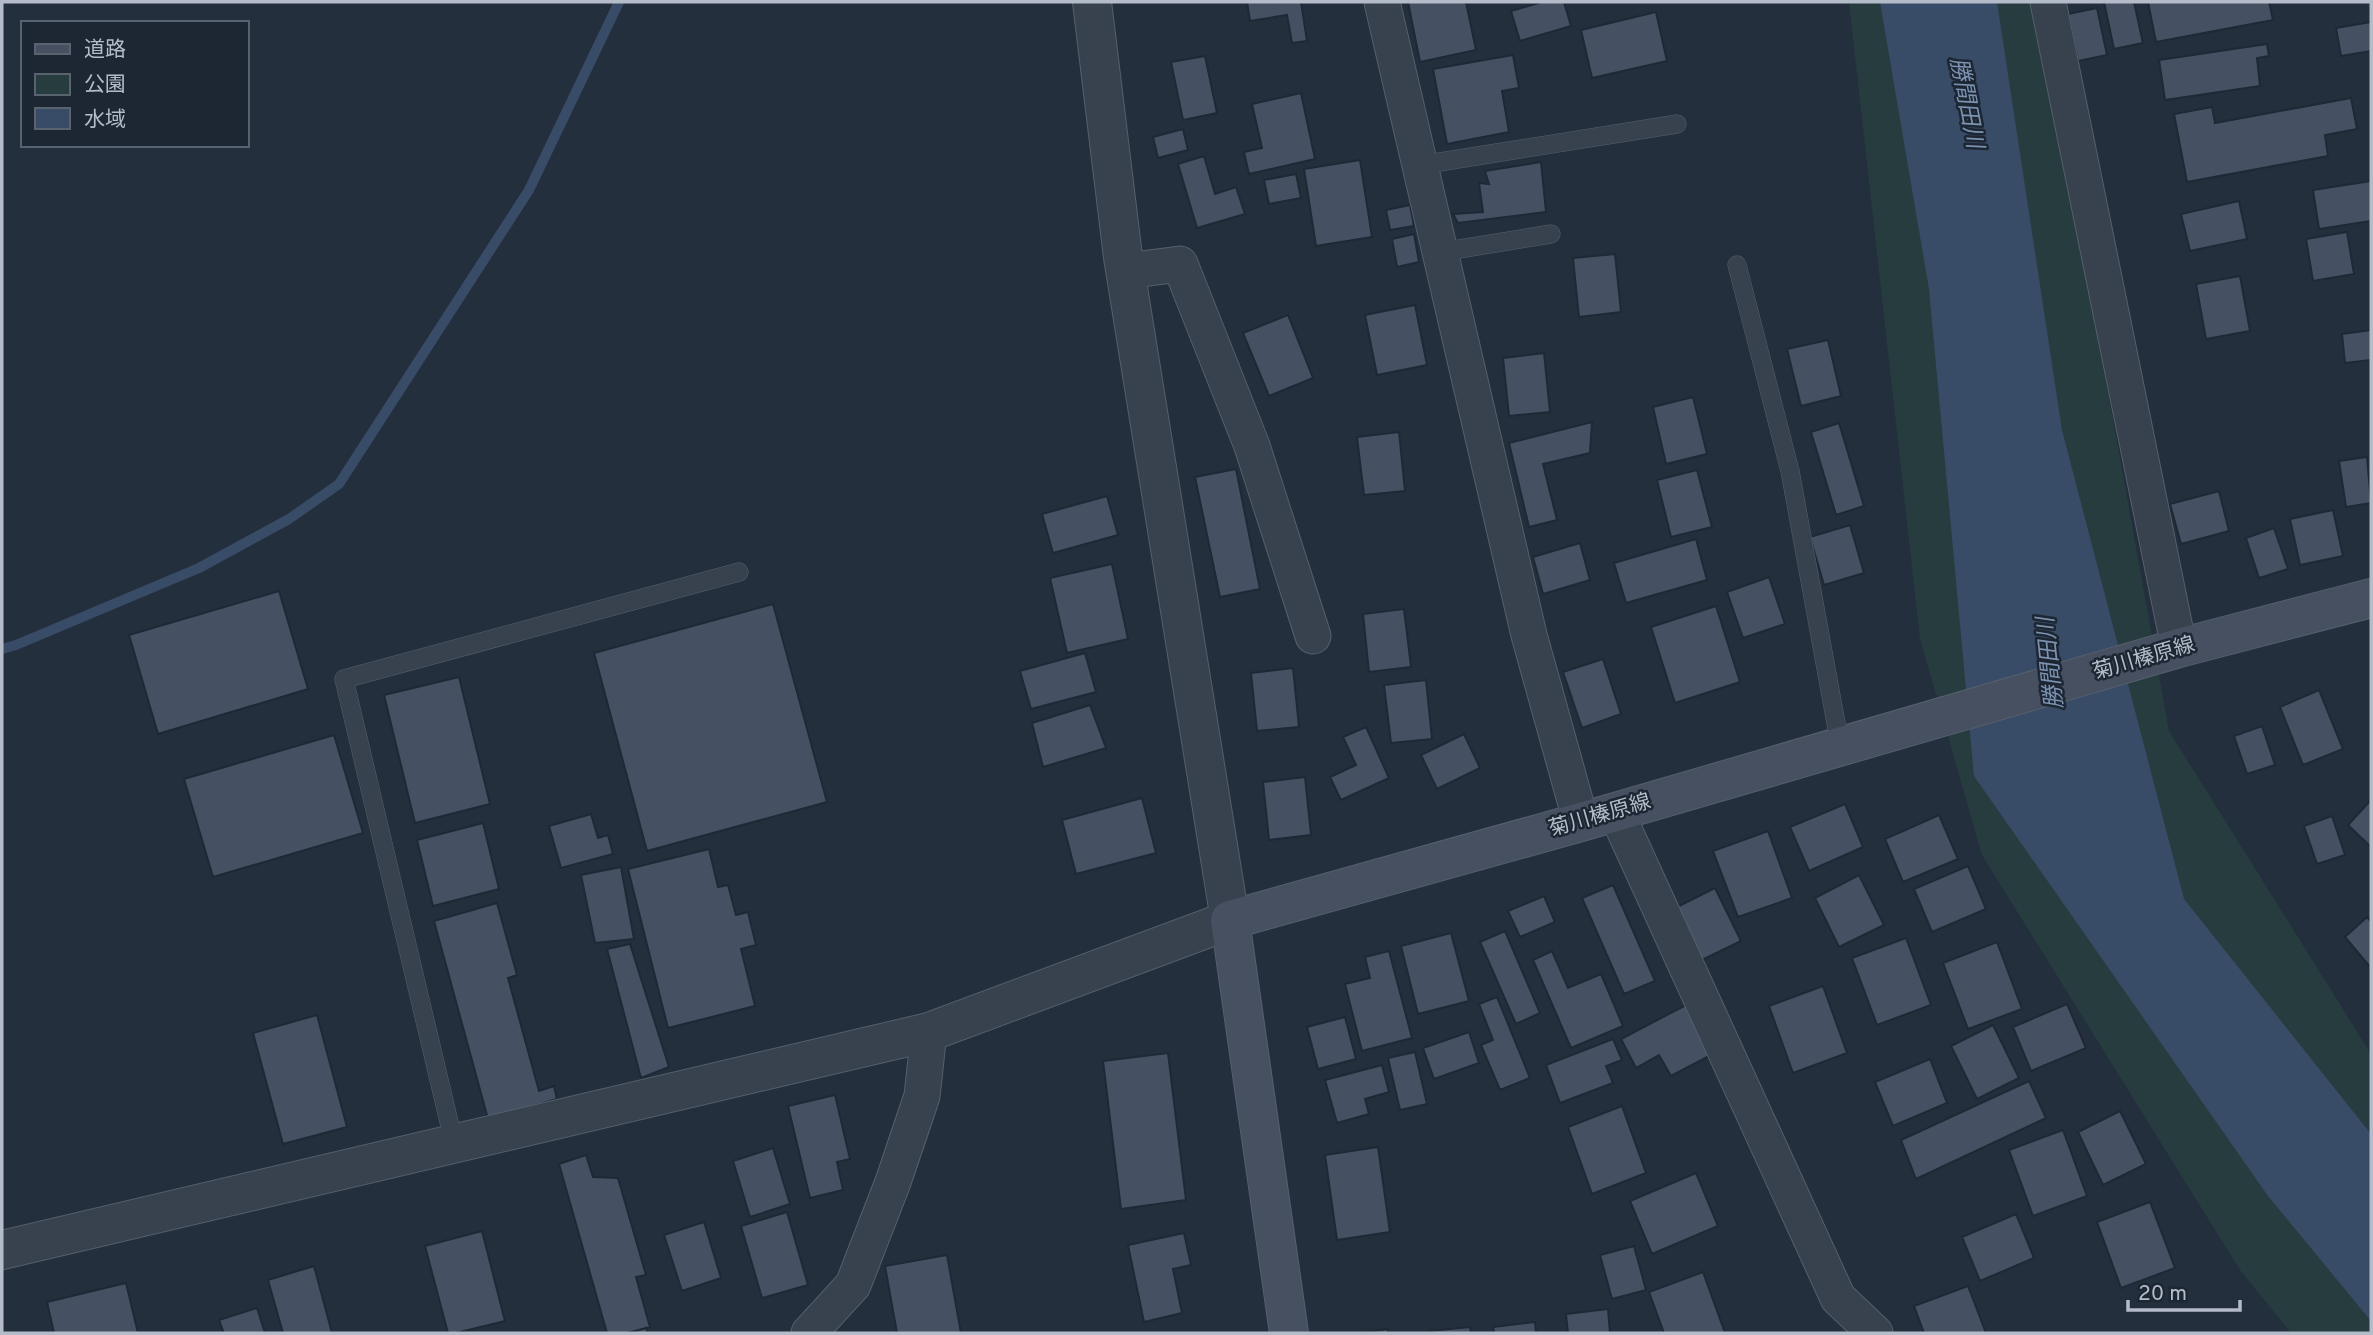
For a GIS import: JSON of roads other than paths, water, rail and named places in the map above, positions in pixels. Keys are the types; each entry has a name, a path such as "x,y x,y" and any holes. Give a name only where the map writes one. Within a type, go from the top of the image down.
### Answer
{"main road":[{"name":"菊川榛原線","path":"1230,920 1598,817 2179,648 2371,598"},
{"path":"1230,920 1289,1333"}],"street":[{"path":"2,1250 929,1031 1230,920 1126,271 1092,2"},
{"path":"1381,2 1529,635 1598,817 1838,1298 1875,1333"},
{"path":"2048,2 2179,648"},
{"path":"1126,271 1180,264 1252,446 1313,636"},
{"path":"809,1333 853,1285 893,1182 922,1096 929,1031"}],"lane":[{"path":"1421,165 1677,124"},
{"path":"1441,252 1551,234"},
{"path":"1737,265 1790,471 1840,746"},
{"path":"454,1143 344,679 738,572"}],"water":[{"name":"勝間田川","path":"1880,2 1997,2 2062,430 2184,899 2371,1134 2371,1321 2268,1196 1974,776 1929,289"}],"waterway":[{"path":"2,649 199,568 289,519 339,484 529,190 619,2"}]}
